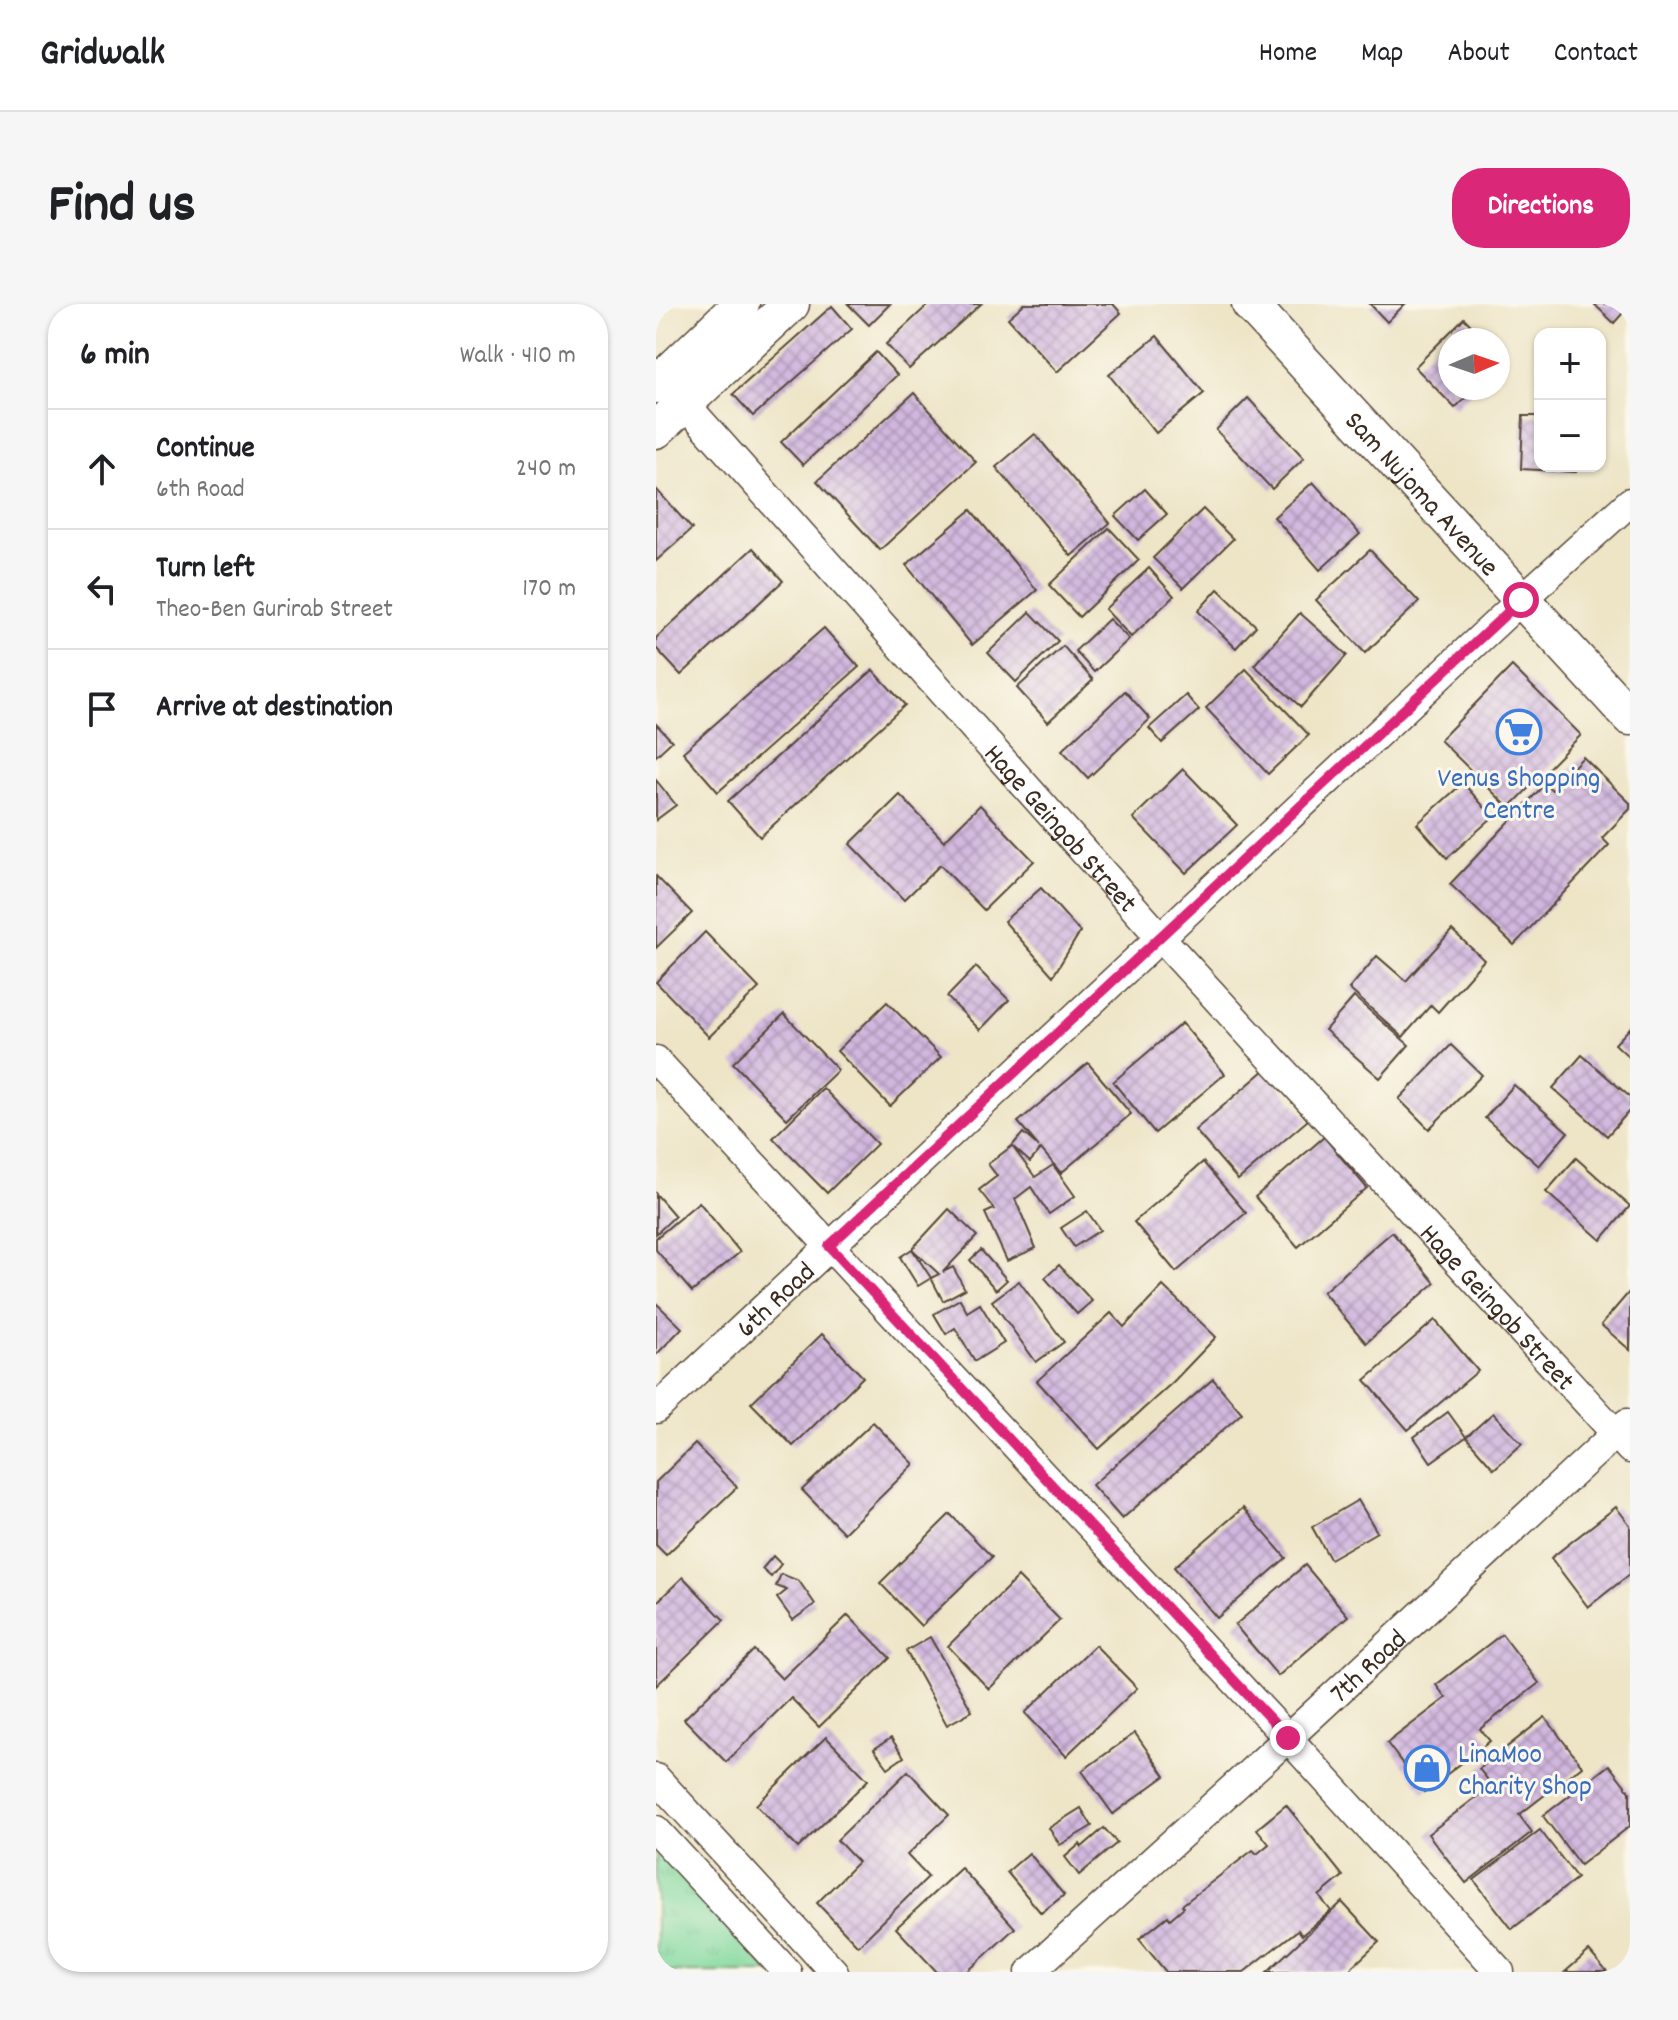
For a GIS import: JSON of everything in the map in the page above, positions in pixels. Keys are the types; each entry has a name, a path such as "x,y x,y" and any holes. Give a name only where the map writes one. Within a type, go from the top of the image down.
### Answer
{"main road":[{"path":"656,430 668,389 741,304"},
{"path":"668,389 791,304"},
{"name":"Sam Nujoma Avenue","path":"1250,304 1630,717"}],"street":[{"name":"Hage Geingob Street","path":"668,389 1160,937 1625,1434"},
{"name":"6th Road","path":"656,1409 1521,600 1630,502"},
{"path":"656,1060 1288,1738 1500,1972"},
{"name":"7th Road","path":"1030,1972 1625,1434"},
{"path":"656,1778 834,1972"},
{"path":"656,1830 787,1972"}],"green space":[{"path":"656,1848 769,1972 656,1972"}],"building":[{"path":"848,304 890,304 869,325"},
{"path":"929,304 981,304 909,369 886,344"},
{"path":"1024,304 1113,304 1121,313 1057,372 1008,318"},
{"path":"1370,304 1405,304 1387,322"},
{"path":"1594,304 1630,304 1630,305 1614,323"},
{"path":"832,306 852,329 753,416 733,394"},
{"path":"1464,318 1474,328 1454,328"},
{"path":"1157,336 1204,393 1156,433 1109,375"},
{"path":"1438,344 1438,391 1415,367"},
{"path":"876,352 897,375 803,465 781,442"},
{"path":"914,393 976,462 880,550 817,481"},
{"path":"1248,398 1304,458 1272,489 1216,430"},
{"path":"1447,400 1463,400 1455,408"},
{"path":"1523,416 1534,416 1534,470 1521,469"},
{"path":"1035,434 1110,523 1071,556 996,467"},
{"path":"1313,482 1360,534 1320,570 1274,517"},
{"path":"656,489 692,529 656,561"},
{"path":"1145,489 1167,514 1138,540 1115,516"},
{"path":"1203,509 1233,539 1183,588 1153,558"},
{"path":"971,510 1037,590 972,645 906,565"},
{"path":"1109,528 1139,560 1079,617 1049,585"},
{"path":"753,548 783,581 681,675 656,648 656,638"},
{"path":"1370,550 1419,602 1365,653 1316,600"},
{"path":"1149,568 1174,596 1131,637 1105,609"},
{"path":"1218,589 1256,626 1236,648 1198,611"},
{"path":"1030,612 1058,641 1016,682 988,653"},
{"path":"1300,613 1347,655 1301,707 1254,665"},
{"path":"1109,619 1129,639 1094,672 1075,651"},
{"path":"824,628 859,667 718,792 683,752"},
{"path":"1063,646 1093,680 1048,722 1017,688"},
{"path":"1512,666 1581,735 1509,808 1440,740"},
{"path":"1246,669 1309,735 1268,774 1206,708"},
{"path":"873,670 905,705 760,837 728,801"},
{"path":"1125,691 1150,719 1088,778 1062,750"},
{"path":"1186,695 1199,710 1162,743 1149,728"},
{"path":"656,724 672,741 656,756"},
{"path":"1583,757 1630,803 1630,809 1602,838 1609,845 1514,945 1450,884 1545,784 1552,790"},
{"path":"1183,769 1237,825 1186,873 1133,818"},
{"path":"656,780 676,805 656,820"},
{"path":"1463,783 1493,817 1447,858 1417,824"},
{"path":"900,795 944,841 980,805 1034,861 984,910 940,865 904,900 850,844"},
{"path":"656,876 692,913 656,948"},
{"path":"1041,888 1080,932 1053,976 1004,921"},
{"path":"1452,930 1484,960 1438,1012 1431,1005 1403,1037 1349,989 1377,956 1406,981"},
{"path":"705,932 759,988 709,1037 656,982"},
{"path":"976,967 1009,1000 980,1030 947,997"},
{"path":"1354,997 1409,1045 1380,1078 1325,1030"},
{"path":"887,1002 941,1057 890,1106 837,1051"},
{"path":"784,1014 838,1070 787,1119 733,1063"},
{"path":"1182,1023 1225,1074 1155,1133 1113,1082"},
{"path":"1630,1028 1630,1058 1615,1044"},
{"path":"1451,1045 1482,1075 1429,1129 1399,1099"},
{"path":"1582,1055 1630,1097 1630,1110 1607,1136 1553,1088"},
{"path":"1088,1063 1131,1114 1061,1173 1041,1149 1030,1162 1012,1146 1023,1133 1039,1147 1018,1122"},
{"path":"1265,1070 1308,1120 1238,1180 1195,1130"},
{"path":"1514,1085 1568,1132 1539,1166 1485,1118"},
{"path":"823,1088 877,1144 827,1193 773,1138"},
{"path":"1324,1137 1367,1188 1298,1247 1255,1197"},
{"path":"1012,1146 1035,1177 1053,1165 1075,1196 1049,1214 1031,1187 1015,1199 1036,1248 1007,1261 985,1213 994,1209 979,1190 997,1176 988,1164"},
{"path":"1576,1158 1630,1206 1601,1240 1546,1192"},
{"path":"1203,1162 1246,1213 1176,1272 1134,1222"},
{"path":"656,1194 675,1216 656,1234"},
{"path":"699,1202 740,1252 692,1292 656,1250 656,1238"},
{"path":"949,1209 977,1236 943,1272 953,1267 965,1289 943,1301 931,1278 939,1274 912,1249"},
{"path":"1087,1211 1100,1230 1074,1247 1061,1228"},
{"path":"1392,1232 1435,1283 1366,1343 1323,1292"},
{"path":"912,1249 931,1278 918,1286 900,1257"},
{"path":"981,1250 1007,1280 996,1290 970,1260"},
{"path":"1059,1265 1092,1301 1077,1314 1045,1278"},
{"path":"1019,1281 1064,1342 1036,1362 992,1301"},
{"path":"1163,1286 1216,1337 1173,1382 1099,1449 1037,1381 1111,1313 1124,1327"},
{"path":"1630,1291 1630,1350 1601,1325"},
{"path":"960,1299 967,1312 980,1304 1004,1343 975,1361 955,1328 946,1334 934,1314"},
{"path":"656,1303 682,1328 656,1355"},
{"path":"1435,1320 1478,1371 1408,1430 1365,1380"},
{"path":"822,1334 863,1377 793,1446 751,1403"},
{"path":"1213,1379 1242,1413 1122,1519 1092,1485"},
{"path":"1448,1412 1466,1437 1431,1462 1414,1437"},
{"path":"1493,1413 1522,1444 1494,1469 1466,1437"},
{"path":"873,1422 914,1464 844,1533 802,1490"},
{"path":"695,1444 737,1487 666,1555 656,1545 656,1482"},
{"path":"1358,1500 1377,1532 1330,1559 1312,1527"},
{"path":"1616,1507 1630,1525 1630,1574 1588,1607 1551,1558"},
{"path":"1243,1508 1286,1558 1217,1618 1174,1567"},
{"path":"950,1514 992,1557 921,1626 880,1583"},
{"path":"773,1556 781,1564 771,1577 762,1569"},
{"path":"1305,1565 1348,1616 1278,1676 1235,1625"},
{"path":"781,1574 799,1581 815,1604 793,1620 777,1598 787,1590 776,1586"},
{"path":"683,1577 724,1620 656,1686 656,1603"},
{"path":"1018,1577 1060,1620 989,1689 948,1646"},
{"path":"848,1615 890,1658 819,1727 791,1698 726,1762 684,1719 754,1650 782,1679"},
{"path":"1502,1634 1539,1683 1480,1729 1490,1741 1424,1792 1387,1743 1446,1698 1436,1685"},
{"path":"930,1637 972,1711 947,1725 906,1651"},
{"path":"1095,1645 1137,1688 1066,1756 1025,1713"},
{"path":"1545,1717 1582,1766 1519,1815 1532,1832 1466,1883 1428,1834 1492,1785 1479,1769"},
{"path":"1135,1733 1165,1776 1113,1814 1082,1771"},
{"path":"826,1737 868,1780 798,1848 756,1805"},
{"path":"891,1738 904,1757 888,1768 874,1749"},
{"path":"1609,1765 1630,1792 1630,1826 1580,1865 1543,1816"},
{"path":"908,1771 949,1815 907,1855 928,1877 858,1946 817,1903 858,1862 837,1840"},
{"path":"1286,1805 1343,1876 1319,1896 1331,1911 1302,1935 1298,1930 1244,1972 1166,1972 1139,1939 1168,1916 1170,1919 1184,1907 1182,1905 1253,1850 1257,1854 1269,1844 1257,1829"},
{"path":"1081,1808 1092,1826 1060,1845 1049,1828"},
{"path":"1104,1828 1117,1843 1079,1875 1065,1857"},
{"path":"1540,1830 1577,1878 1512,1929 1474,1880"},
{"path":"1029,1853 1064,1895 1041,1913 1007,1872"},
{"path":"961,1868 1015,1928 967,1972 937,1972 896,1928"},
{"path":"1342,1902 1379,1942 1347,1972 1267,1972"},
{"path":"1589,1951 1607,1972 1565,1972"}],"place":[{"name":"Venus Shopping Centre","path":"1519,732"},
{"name":"LinaMoo Charity Shop","path":"1427,1768"}],"route":[{"path":"1288,1738 829,1246 1521,600"}]}
